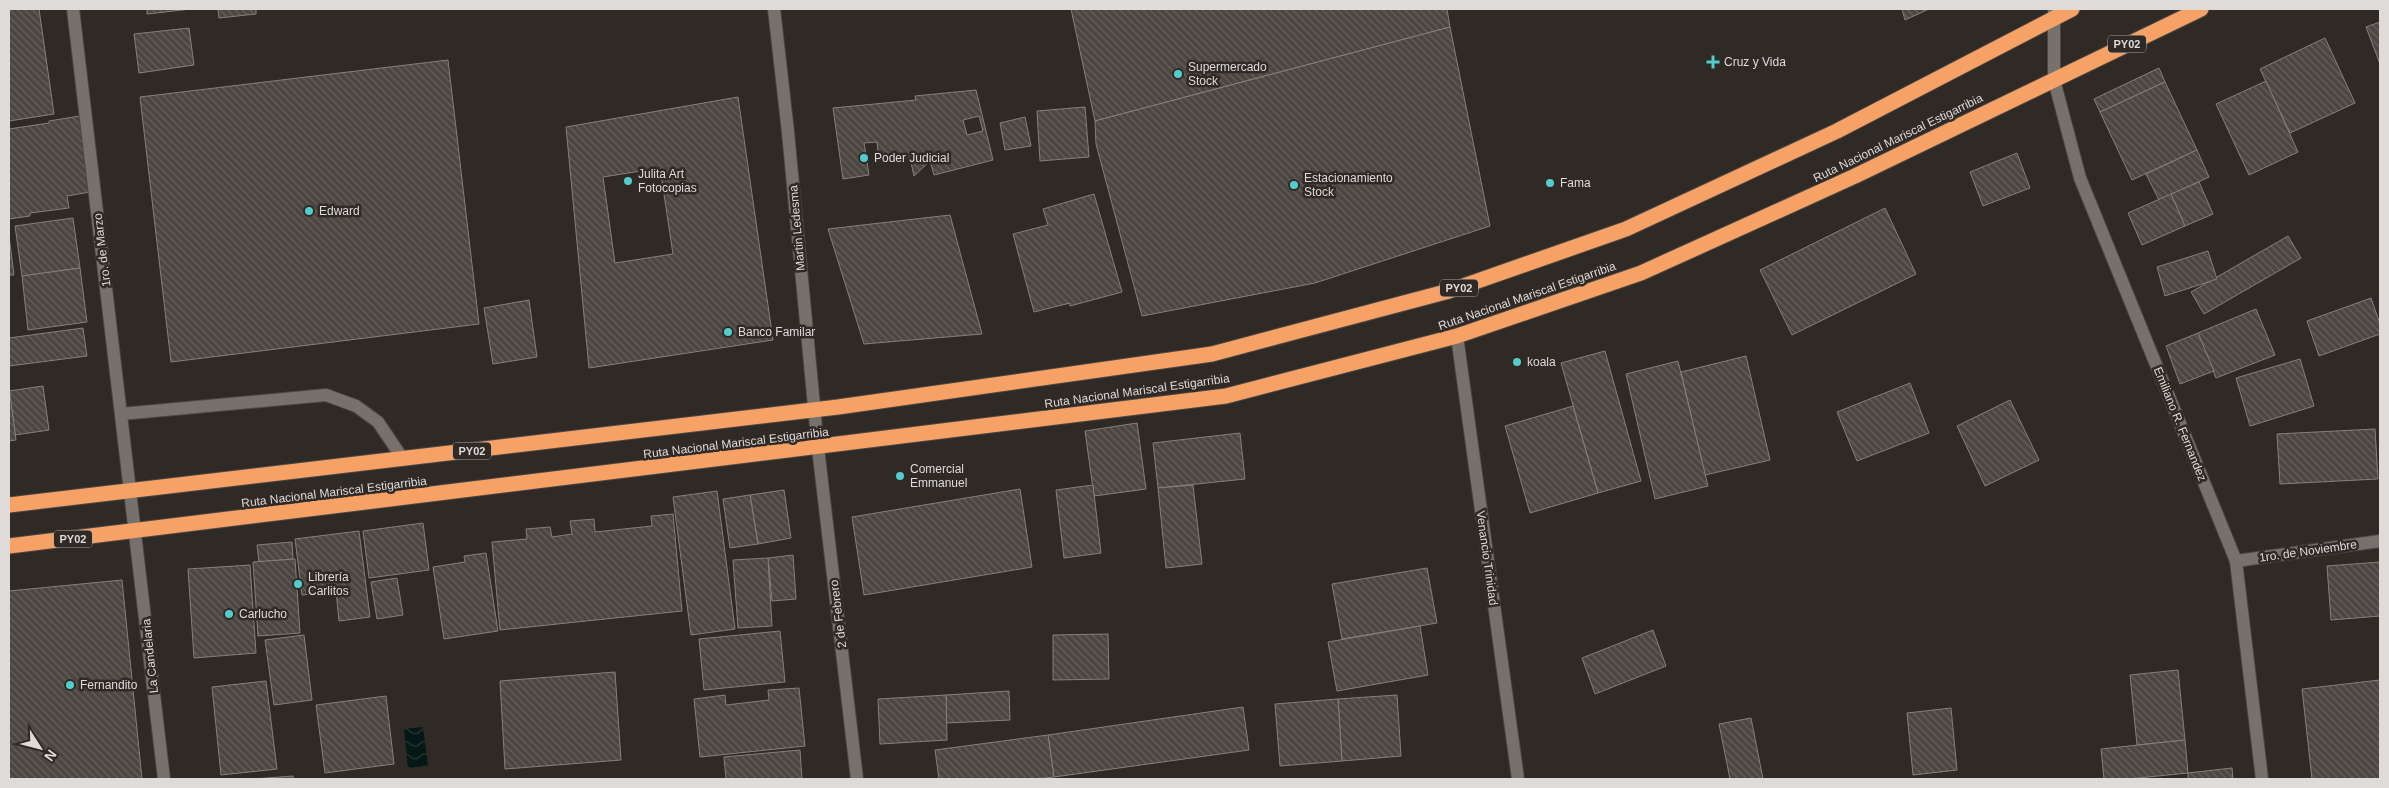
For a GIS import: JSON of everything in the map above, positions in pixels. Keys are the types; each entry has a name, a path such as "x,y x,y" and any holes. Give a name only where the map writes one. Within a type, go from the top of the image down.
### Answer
{"highway":[{"name":"Ruta Nacional Mariscal Estigarribia","path":"9,505 814,410 1212,354 1449,291 1626,229 1837,131 2055,13 2072,9"},
{"name":"Ruta Nacional Mariscal Estigarribia","path":"9,546 818,448 1226,396 1457,336 1641,273 1855,176 2201,9"}],"street":[{"name":"1ro. de Marzo","path":"73,9 130,492"},
{"name":"Martin Ledesma","path":"774,9 788,132 818,448"},
{"name":"Emiliano R. Fernandez","path":"2055,13 2054,80 2080,178 2236,561 2262,779"},
{"name":"Venancio Trinidad","path":"1457,336 1518,779"},
{"path":"121,414 326,395 356,406 378,422 403,459"},
{"name":"2 de Febrero","path":"818,448 857,779"},
{"name":"La Candelaria","path":"130,492 164,779"},
{"name":"1ro. de Noviembre","path":"2236,561 2380,541"}],"water":[{"path":"423,727 428,766 408,768 404,729"}],"building":[{"path":"9,9 39,9 54,114 9,121"},
{"path":"147,9 191,9 147,14"},
{"path":"218,9 256,9 256,14 219,18"},
{"name":"Supermercado Stock","path":"1071,9 1447,9 1450,27 1095,121"},
{"path":"1902,9 1929,9 1905,20"},
{"path":"2380,22 2380,64 2366,27"},
{"name":"Estacionamiento Stock","path":"1450,27 1490,226 1315,283 1142,316 1096,144 1095,121"},
{"path":"189,28 194,65 139,73 134,34"},
{"path":"2325,38 2355,103 2290,133 2260,69"},
{"name":"Edward","path":"448,60 479,324 171,362 140,97"},
{"path":"2159,68 2165,82 2100,112 2094,99"},
{"path":"2266,81 2298,152 2249,175 2216,104"},
{"path":"2165,82 2197,150 2132,180 2100,112"},
{"path":"976,90 993,160 934,175 930,161 914,176 910,158 879,160 877,142 864,143 869,175 843,179 833,108 916,100 915,96","holes":["979,116 983,131 967,135 963,120"]},
{"path":"738,97 773,340 589,368 566,127","holes":["660,168 673,254 615,263 603,177"]},
{"path":"1085,107 1089,157 1040,161 1037,111"},
{"path":"80,116 90,192 67,196 69,208 30,213 30,216 9,219 9,129"},
{"path":"1025,117 1031,146 1005,150 1000,123"},
{"path":"2197,150 2209,177 2159,200 2146,174"},
{"path":"2017,153 2030,188 1983,206 1970,172"},
{"path":"2199,182 2213,214 2185,226 2171,194"},
{"path":"1094,194 1122,292 1070,306 1070,303 1034,312 1013,234 1048,225 1043,209"},
{"path":"2171,194 2185,226 2142,245 2128,213"},
{"path":"1885,208 1916,274 1792,335 1760,270"},
{"path":"950,215 982,334 864,344 828,229"},
{"path":"73,218 80,268 22,276 15,226"},
{"path":"9,236 14,275 9,275"},
{"path":"2288,236 2301,258 2204,314 2191,292"},
{"path":"2208,251 2217,279 2165,296 2157,267"},
{"path":"80,268 87,322 28,330 22,276"},
{"path":"2371,298 2380,324 2380,334 2319,356 2307,321"},
{"path":"529,300 537,357 493,364 484,308"},
{"path":"2256,309 2275,355 2216,378 2198,333"},
{"path":"83,328 87,356 9,366 9,338"},
{"path":"2198,333 2214,371 2180,384 2166,346"},
{"path":"1605,351 1641,481 1598,493 1561,363"},
{"path":"1746,356 1770,460 1705,475 1681,372"},
{"path":"2300,359 2314,406 2250,426 2236,378"},
{"path":"1678,361 1708,486 1655,499 1626,374"},
{"path":"1910,383 1929,433 1857,461 1837,412"},
{"path":"43,386 49,430 15,435 9,391"},
{"path":"9,387 16,440 9,441"},
{"path":"2010,400 2039,460 1985,486 1957,426"},
{"path":"1573,406 1598,493 1530,513 1505,426"},
{"path":"1137,423 1146,489 1094,496 1085,431"},
{"path":"2375,429 2378,479 2280,484 2277,434"},
{"path":"1240,433 1245,479 1158,488 1153,443"},
{"path":"1093,485 1101,553 1064,558 1056,490"},
{"path":"1193,485 1202,564 1166,568 1158,488"},
{"path":"1020,489 1032,567 864,595 852,517"},
{"path":"784,490 791,538 758,544 750,495"},
{"path":"717,491 735,629 691,635 673,497"},
{"path":"750,495 758,544 730,548 723,499"},
{"path":"673,514 682,611 500,630 492,542 527,539 526,529 550,527 552,537 572,534 570,521 594,519 595,532 652,526 651,516"},
{"path":"423,523 429,570 369,578 363,531"},
{"path":"359,531 370,617 339,621 336,591 302,595 295,539"},
{"path":"292,542 293,559 259,562 257,545"},
{"path":"486,553 498,631 444,639 433,567 465,562 464,556"},
{"path":"793,555 796,599 772,601 768,558"},
{"path":"768,558 772,626 738,628 733,560"},
{"path":"295,559 300,633 258,636 253,562"},
{"path":"2380,562 2380,616 2331,620 2327,566"},
{"path":"250,565 256,653 194,658 188,569"},
{"path":"1427,568 1437,623 1342,639 1332,584"},
{"path":"397,578 403,615 377,619 371,582"},
{"name":"Fernandito","path":"122,580 142,779 9,779 9,591"},
{"path":"1420,626 1428,675 1337,691 1328,642"},
{"path":"1653,630 1666,666 1595,694 1582,658"},
{"path":"780,631 785,682 704,690 699,639"},
{"path":"1108,634 1109,679 1053,680 1053,635"},
{"path":"304,635 312,700 274,705 265,640"},
{"path":"2178,670 2185,740 2137,745 2130,675"},
{"path":"615,672 621,760 505,769 500,681"},
{"path":"2380,680 2380,779 2312,779 2302,689"},
{"path":"266,681 277,769 221,775 212,687"},
{"path":"799,688 805,746 700,757 694,699 725,695 726,705 769,700 768,690"},
{"path":"1009,691 1010,720 946,723 946,695"},
{"path":"946,695 947,740 880,744 878,699"},
{"path":"1397,695 1401,756 1342,761 1338,699"},
{"path":"386,696 394,764 325,773 316,705"},
{"path":"1338,699 1342,761 1280,766 1275,704"},
{"path":"1243,707 1249,750 1054,777 1048,735"},
{"path":"1951,708 1957,770 1913,775 1907,713"},
{"path":"1751,718 1763,779 1730,779 1719,724"},
{"path":"1048,735 1054,777 1036,779 939,779 935,750"},
{"path":"2185,740 2188,773 2128,779 2104,779 2101,749"},
{"path":"800,750 802,779 726,779 724,757"},
{"path":"2232,768 2233,779 2188,779 2188,773"},
{"path":"293,776 293,779 253,779"}],"place":[{"name":"Cruz y Vida","path":"1713,62"},
{"name":"Supermercado Stock","path":"1178,74"},
{"name":"Poder Judicial","path":"864,158"},
{"name":"Julita Art Fotocopias","path":"628,181"},
{"name":"Fama","path":"1550,183"},
{"name":"Estacionamiento Stock","path":"1294,185"},
{"name":"Edward","path":"309,211"},
{"name":"Banco Familar","path":"728,332"},
{"name":"koala","path":"1517,362"},
{"name":"Comercial Emmanuel","path":"900,476"},
{"name":"Librería Carlitos","path":"298,584"},
{"name":"Carlucho","path":"229,614"},
{"name":"Fernandito","path":"70,685"}]}
